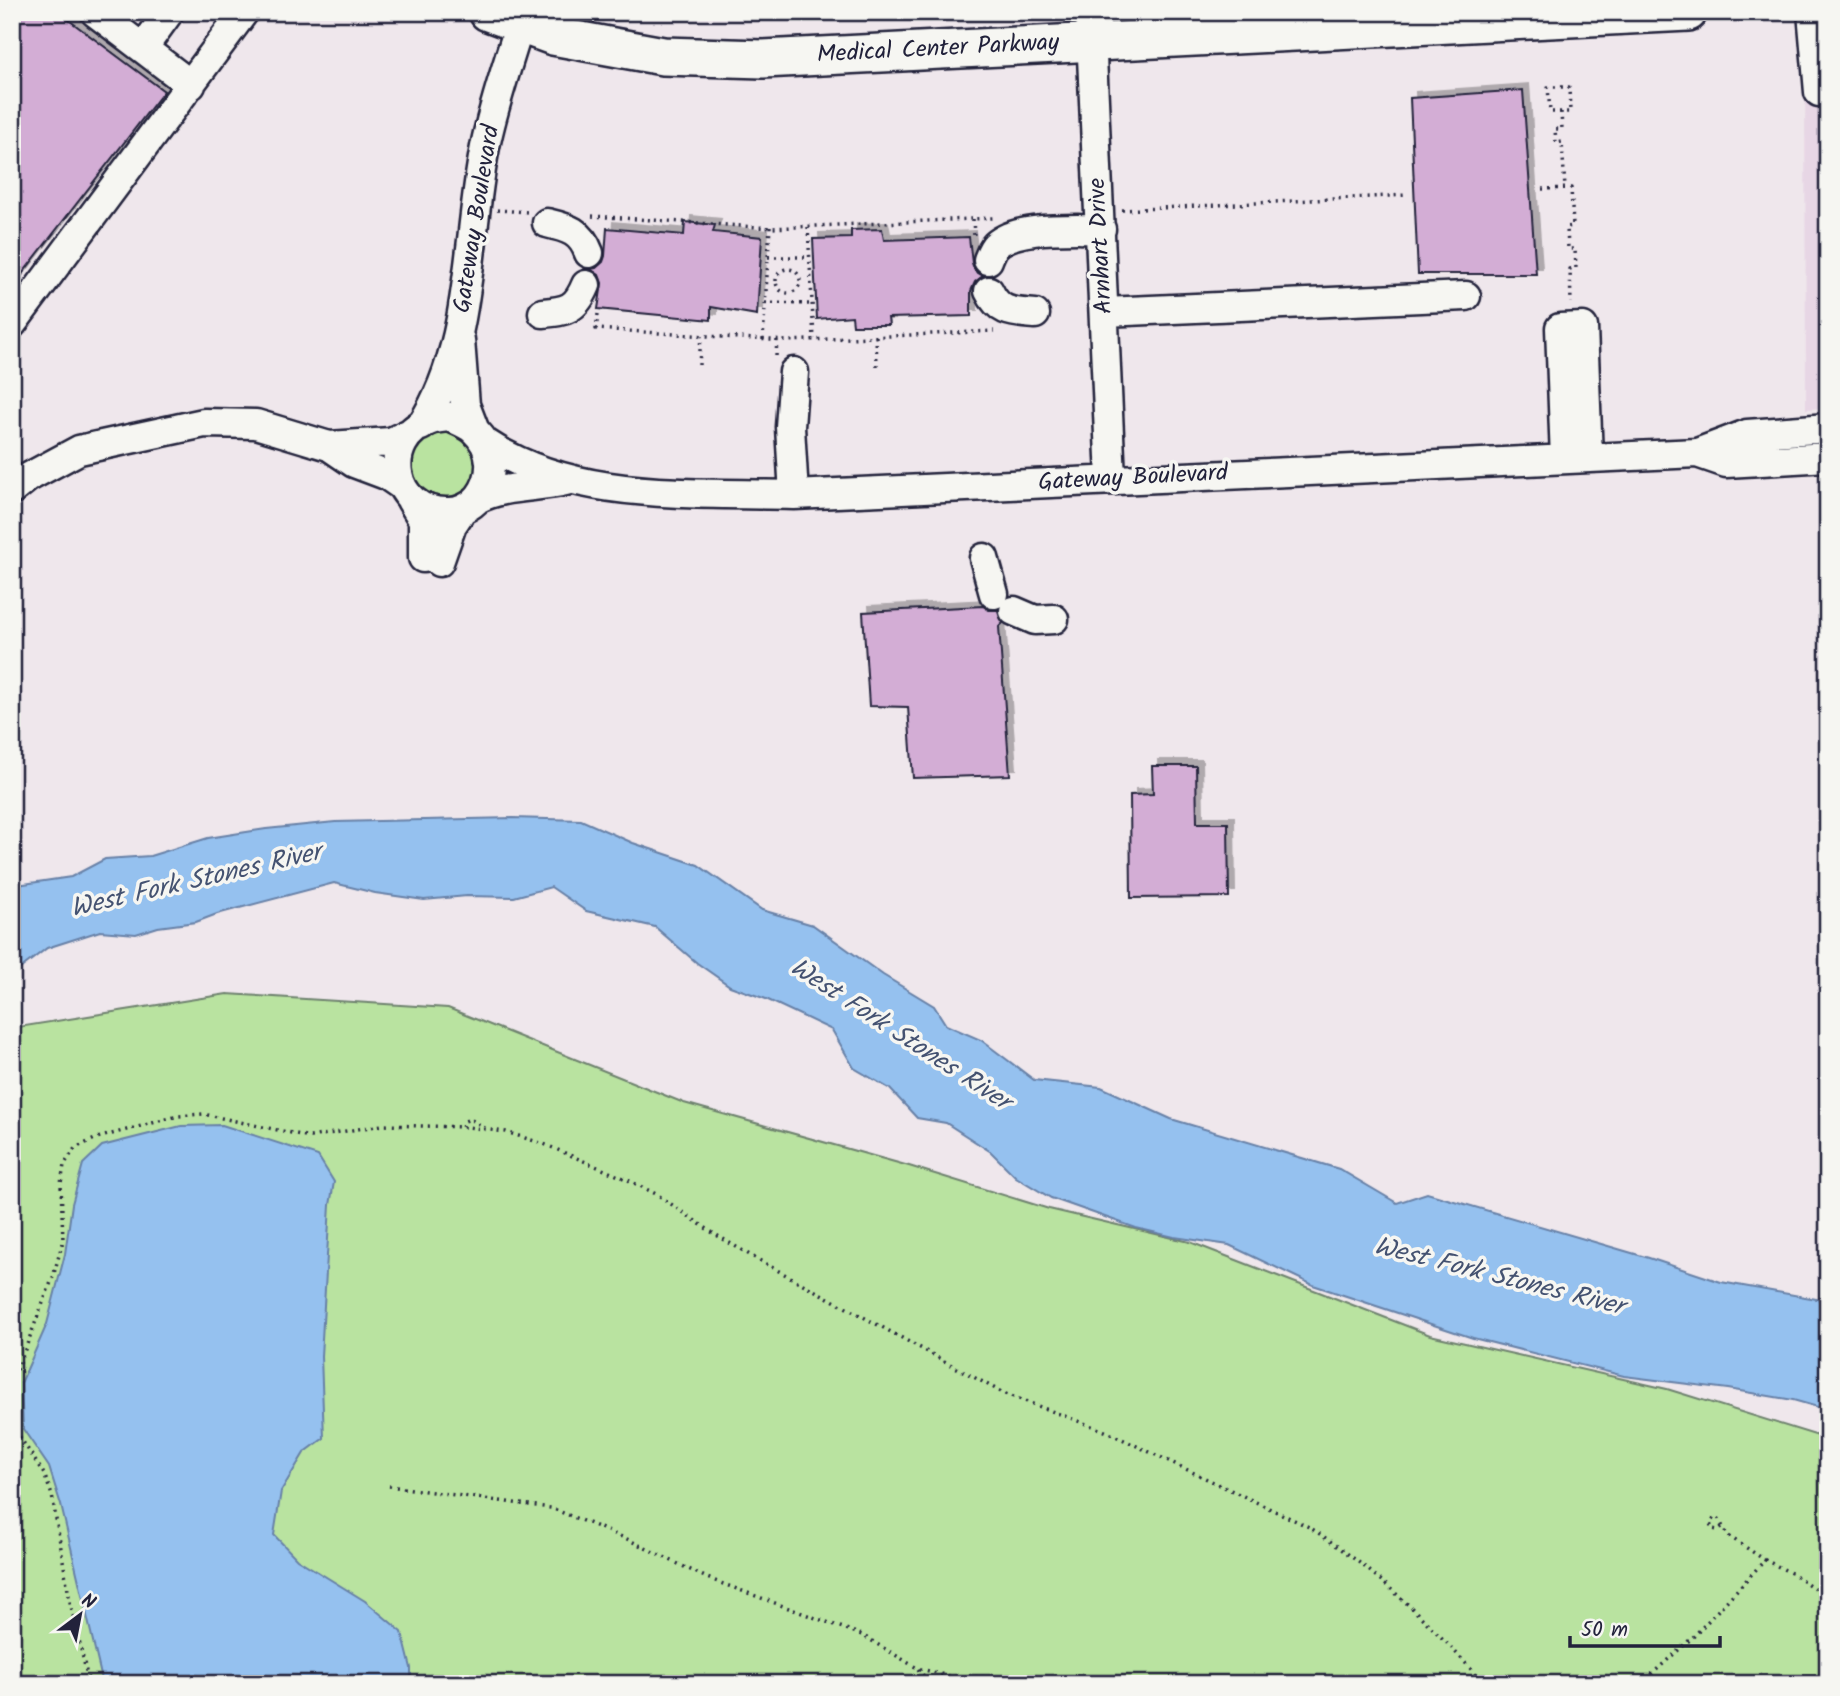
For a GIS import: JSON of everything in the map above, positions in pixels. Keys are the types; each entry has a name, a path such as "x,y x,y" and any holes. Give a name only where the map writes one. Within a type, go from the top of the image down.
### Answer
{"main road":[{"name":"Medical Center Parkway","path":"504,18 553,36 663,56 763,59 1090,27 1688,12"}],"street":[{"path":"95,12 191,85"},
{"path":"143,48 169,12"},
{"path":"12,324 244,12"},
{"path":"1812,12 1819,92 1828,92"},
{"name":"Gateway Boulevard","path":"459,334 504,18"},
{"name":"Arnhart Drive","path":"1090,27 1111,479"},
{"path":"540,218 569,228 585,242 589,253"},
{"path":"988,260 995,247 1009,236 1033,231 1101,229"},
{"path":"989,290 995,303 1010,311 1035,314"},
{"path":"542,313 565,311 580,299 592,294"},
{"path":"1105,312 1466,296"},
{"path":"459,334 465,405 491,459 491,471 486,487 452,525 431,560 423,520 398,478 398,454 435,404 459,334"},
{"path":"793,372 790,427 794,495"},
{"path":"329,446 391,442 427,421 450,417 516,460 569,481"},
{"path":"12,491 27,478 79,450 204,423 256,424 329,446 354,463 386,475 425,509 435,512 452,513 502,490 541,487 569,481"},
{"name":"Gateway Boulevard","path":"569,481 647,491 794,495 1697,453 1747,434 1828,428"},
{"name":"Gateway Boulevard","path":"1697,453 1726,463 1828,457"},
{"path":"984,558 1004,603 1035,620 1054,619"}],"path":[{"path":"1569,87 1570,112 1561,112 1550,112 1548,88 1569,87"},
{"path":"1561,112 1562,129 1555,129 1556,143 1562,142 1565,188"},
{"path":"1542,189 1571,188 1573,226 1567,227 1568,249 1575,249 1576,268 1570,269 1571,303"},
{"path":"1122,210 1408,195"},
{"path":"495,209 540,218"},
{"path":"583,216 808,228 997,218"},
{"path":"604,229 605,217"},
{"path":"763,340 770,227"},
{"path":"808,228 814,339"},
{"path":"768,257 810,257"},
{"path":"788,269 789,258"},
{"path":"788,269 795,272 799,280 797,289 788,293 779,290 776,280 780,271 788,269"},
{"path":"799,280 811,279"},
{"path":"767,280 776,280"},
{"path":"788,293 788,304"},
{"path":"592,294 596,329 763,340 1004,330"},
{"path":"765,303 812,304"},
{"path":"699,365 701,336"},
{"path":"876,336 877,367"},
{"path":"12,1383 49,1289 63,1241 61,1184 64,1165 75,1148 97,1138 178,1116 203,1114 310,1138 382,1125 462,1126 506,1132 544,1144 658,1195 755,1258 1003,1393 1087,1423 1309,1527 1331,1541 1392,1590 1484,1684"},
{"path":"462,1126 470,1119 488,1130"},
{"path":"12,1425 44,1474 52,1495 70,1602 89,1684"},
{"path":"388,1486 551,1508 627,1539 707,1578 862,1635 917,1668 953,1677 1063,1678 1135,1684"},
{"path":"1722,1527 1735,1541 1828,1598"},
{"path":"1641,1684 1694,1636 1765,1560"},
{"path":"917,1668 930,1684"}],"shaded area":[{"path":"1828,59 1828,408 1806,409 1805,60"}],"green space":[{"path":"457,430 480,458 470,493 447,503 414,488 406,457 425,432"},
{"path":"227,994 448,1008 684,1103 909,1166 1049,1209 1190,1242 1430,1335 1667,1389 1828,1439 1828,1684 12,1684 12,1028"}],"water":[{"name":"West Fork Stones River","path":"513,818 581,820 633,843 698,865 762,910 813,925 883,975 934,1006 946,1025 981,1040 1034,1080 1101,1087 1171,1119 1339,1169 1397,1203 1427,1193 1649,1258 1721,1282 1828,1301 1828,1410 1793,1400 1728,1389 1624,1376 1473,1338 1313,1285 1229,1245 1136,1228 1051,1198 1016,1177 991,1152 946,1123 917,1118 890,1089 854,1068 832,1030 766,999 730,986 697,963 655,927 586,911 551,887 514,897 467,896 424,900 375,893 334,883 196,922 158,927 136,934 100,931 47,948 12,975 12,887 17,885 71,877 105,859 150,856 208,838 266,829 335,822"},
{"path":"222,1125 318,1156 334,1182 330,1205 321,1356 324,1438 304,1453 281,1491 274,1535 297,1559 365,1601 402,1632 411,1668 411,1684 103,1684 61,1505 49,1467 23,1429 21,1383 47,1324 65,1254 72,1204 83,1164 102,1146 181,1126"}],"building":[{"path":"12,12 58,12 164,91 12,287"},
{"path":"1523,90 1536,274 1418,274 1410,98"},
{"path":"685,222 715,225 713,232 762,237 757,315 711,307 711,320 598,309 602,283 599,275 590,269 603,262 607,228 684,235"},
{"path":"882,229 884,240 969,237 972,263 975,271 983,276 975,282 971,291 971,316 888,318 889,325 853,325 852,316 817,319 813,239 851,238 851,230"},
{"path":"983,606 989,610 998,610 1003,623 999,627 1010,775 913,778 908,707 869,706 863,612"},
{"path":"1152,766 1196,766 1197,823 1228,823 1229,897 1131,898 1130,795 1153,794"}]}
